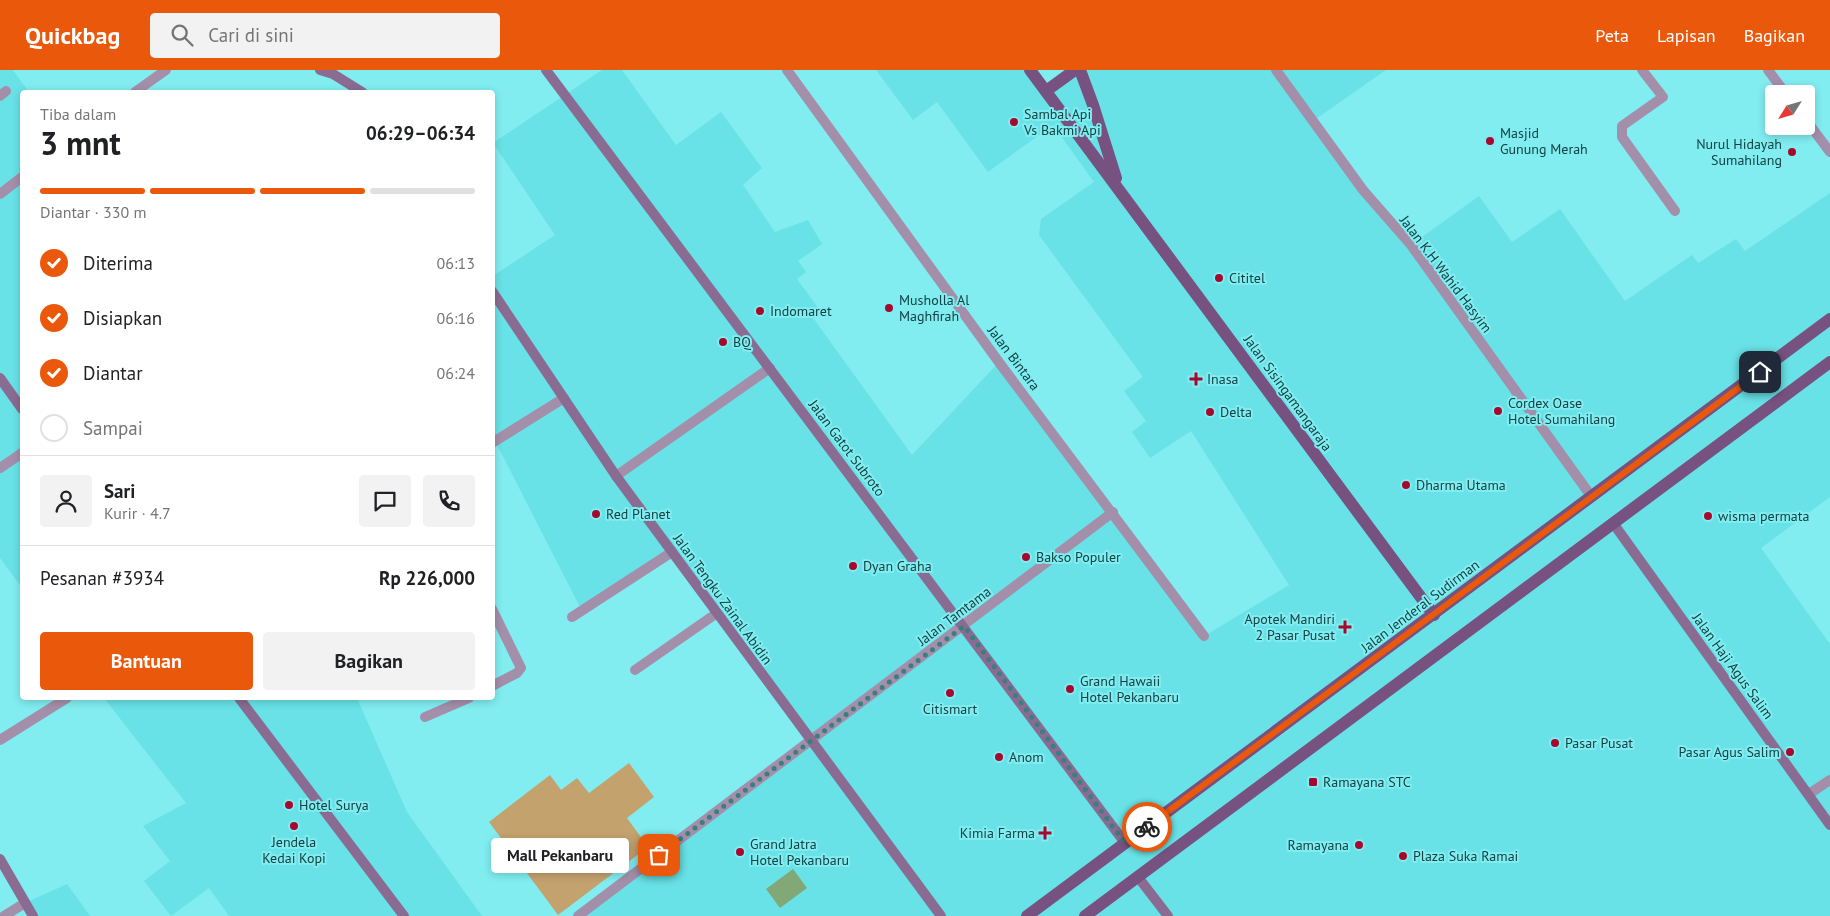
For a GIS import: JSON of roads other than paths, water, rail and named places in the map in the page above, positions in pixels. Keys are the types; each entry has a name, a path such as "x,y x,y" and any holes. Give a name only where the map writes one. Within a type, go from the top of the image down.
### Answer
{"main road":[{"name":"Jalan Sisingamangaraja","path":"1030,70 1434,615"},
{"path":"1046,91 1075,70"},
{"name":"Jalan Sisingamangaraja","path":"1080,70 1093,105 1118,188"},
{"name":"Jalan Jenderal Sudirman","path":"1027,916 1830,319"},
{"path":"1085,916 1830,362"}],"street":[{"path":"139,90 166,70"},
{"path":"320,70 333,74 359,90"},
{"name":"Jalan Gatot Subroto","path":"546,70 1125,843"},
{"name":"Jalan Bintara","path":"787,70 995,357 1113,512 1204,636"},
{"name":"Jalan K.H Wahid Hasyim","path":"1276,70 1363,190 1411,245 1591,496"},
{"path":"1642,70 1663,97 1622,126 1622,138 1675,211"},
{"path":"1768,70 1779,85"},
{"path":"1815,132 1830,152"},
{"path":"0,194 20,179"},
{"name":"Jalan Tengku Zainal Abidin","path":"495,295 616,476 941,916"},
{"path":"616,476 770,368"},
{"path":"0,378 20,406"},
{"path":"495,441 564,398"},
{"path":"0,468 20,454"},
{"name":"Jalan Tamtama","path":"578,916 1113,512"},
{"name":"Jalan Haji Agus Salim","path":"1613,523 1830,825"},
{"path":"572,617 672,552"},
{"path":"635,670 717,613"},
{"path":"495,615 521,668 518,673 495,684"},
{"path":"0,740 64,700"},
{"path":"241,700 404,916"},
{"path":"425,717 464,700"},
{"path":"1809,794 1830,780"},
{"path":"0,859 33,916"},
{"path":"1138,876 1168,916"},
{"path":"4,916 25,903"}],"place":[{"name":"Sambal Api Vs Bakmi Api","path":"1014,122"},
{"name":"Masjid Gunung Merah","path":"1490,141"},
{"name":"Nurul Hidayah Sumahilang","path":"1792,152"},
{"name":"Cititel","path":"1219,278"},
{"name":"Musholla Al Maghfirah","path":"889,308"},
{"name":"Indomaret","path":"760,311"},
{"name":"BQ","path":"723,342"},
{"name":"Inasa","path":"1196,379"},
{"name":"Cordex Oase Hotel Sumahilang","path":"1498,411"},
{"name":"Delta","path":"1210,412"},
{"name":"Dharma Utama","path":"1406,485"},
{"name":"Red Planet","path":"596,514"},
{"name":"wisma permata","path":"1708,516"},
{"name":"Bakso Populer","path":"1026,557"},
{"name":"Dyan Graha","path":"853,566"},
{"name":"Apotek Mandiri 2 Pasar Pusat","path":"1345,627"},
{"name":"Grand Hawaii Hotel Pekanbaru","path":"1070,689"},
{"name":"Citismart","path":"950,693"},
{"name":"Pasar Pusat","path":"1555,743"},
{"name":"Pasar Agus Salim","path":"1790,752"},
{"name":"Anom","path":"999,757"},
{"name":"Ramayana STC","path":"1313,782"},
{"name":"Hotel Surya","path":"289,805"},
{"name":"Jendela Kedai Kopi","path":"294,826"},
{"name":"Kimia Farma","path":"1045,833"},
{"name":"Ramayana","path":"1359,845"},
{"name":"Grand Jatra Hotel Pekanbaru","path":"740,852"},
{"name":"Mall Pekanbaru","path":"659,855"},
{"name":"Plaza Suka Ramai","path":"1403,856"}]}
